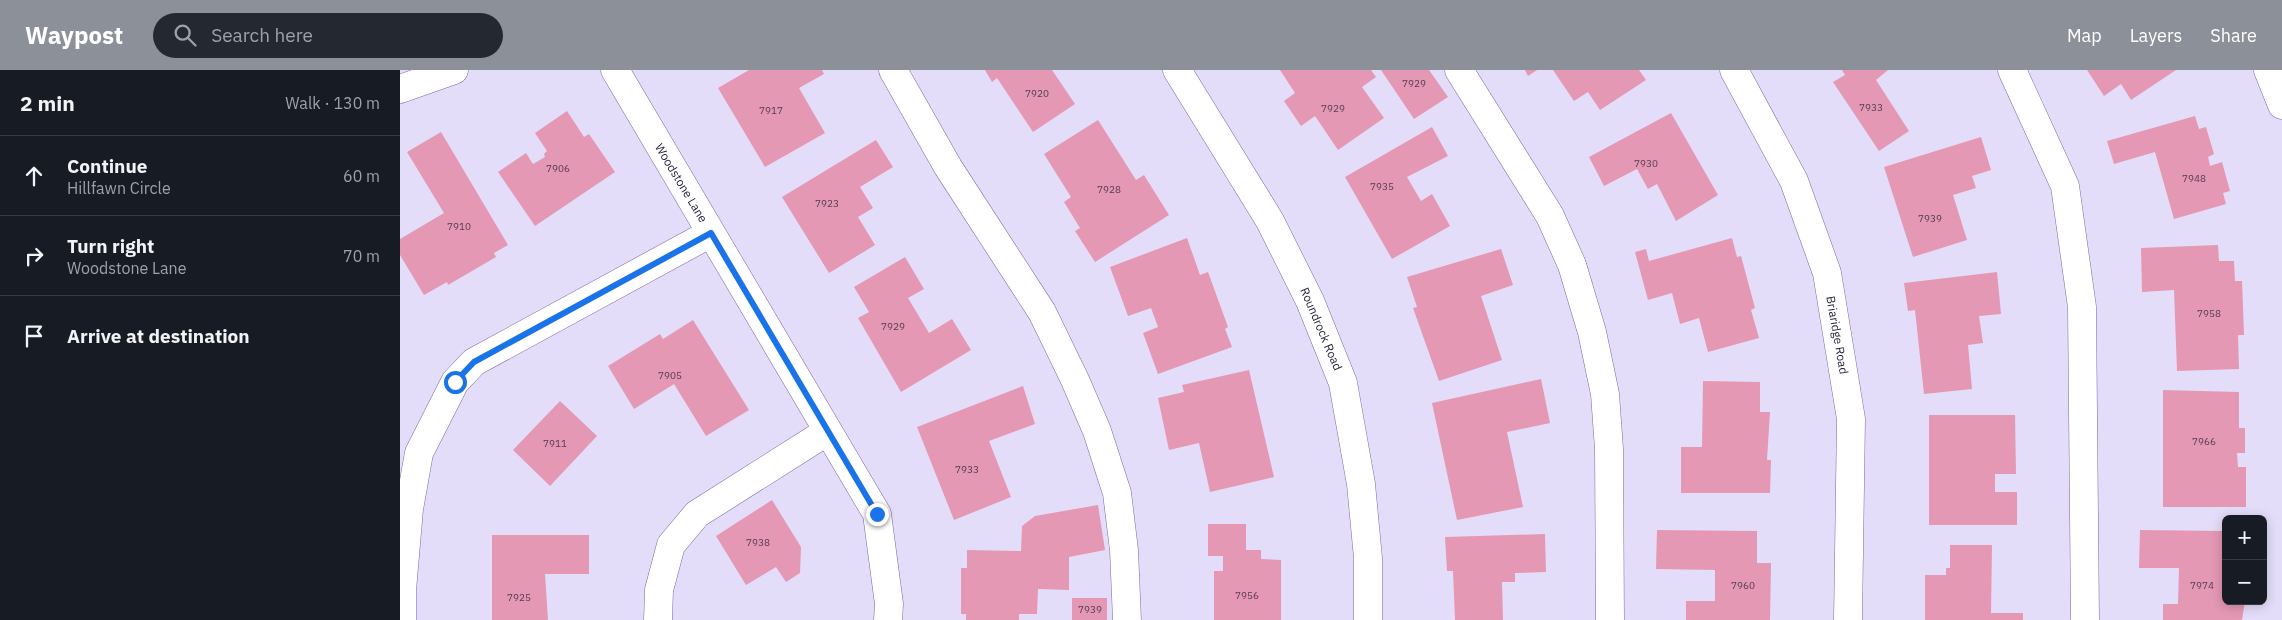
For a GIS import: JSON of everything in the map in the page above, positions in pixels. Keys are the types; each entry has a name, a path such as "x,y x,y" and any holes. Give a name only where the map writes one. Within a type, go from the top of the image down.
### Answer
{"street":[{"path":"400,89 454,70"},
{"name":"Woodstone Lane","path":"615,70 877,514 889,604 888,620"},
{"path":"893,70 948,167 1042,312 1076,380 1097,431 1117,493 1124,550 1127,620"},
{"name":"Roundrock Road","path":"1177,70 1270,220 1310,301 1343,383 1362,484 1368,558 1368,620"},
{"path":"1459,70 1550,216 1572,265 1592,332 1605,394 1609,449 1610,620"},
{"name":"Briaridge Road","path":"1734,70 1794,181 1827,273 1852,420 1848,620"},
{"path":"2012,70 2065,186 2082,307 2086,620"},
{"path":"2268,70 2282,105"},
{"path":"402,620 402,590 409,509 419,453 455,382 474,362 711,233"},
{"path":"658,620 659,590 671,545 696,514 828,431"}],"building":[{"path":"749,70 822,70 824,74 799,88 825,133 765,167 718,88"},
{"path":"985,70 1052,70 1075,104 1033,132 997,78 992,82"},
{"path":"1280,70 1371,70 1376,77 1362,87 1384,118 1338,150 1315,116 1301,126 1284,101 1295,93"},
{"path":"1381,70 1429,70 1448,97 1414,119"},
{"path":"1525,70 1537,70 1528,76"},
{"path":"1553,70 1639,70 1646,80 1600,110 1588,92 1574,101"},
{"path":"1842,70 1888,70 1876,80 1909,131 1879,151 1833,82 1845,75"},
{"path":"2087,70 2176,70 2131,100 2121,84 2104,96"},
{"path":"567,111 584,137 589,134 615,172 535,226 498,172 526,153 533,164 545,157 544,154 547,151 535,133"},
{"path":"1671,113 1718,195 1676,221 1657,184 1648,189 1637,169 1604,186 1589,157"},
{"path":"2195,116 2199,129 2206,127 2214,154 2208,157 2210,166 2222,162 2230,191 2223,193 2226,204 2174,219 2155,152 2114,164 2107,141"},
{"path":"1098,120 1136,180 1144,175 1169,215 1095,262 1075,231 1080,228 1064,202 1071,197 1044,154"},
{"path":"1432,127 1448,156 1407,177 1421,201 1432,194 1450,226 1392,259 1345,177"},
{"path":"441,132 508,245 494,253 496,257 448,285 447,282 424,295 400,255 400,239 444,213 407,152"},
{"path":"1981,137 1991,170 1972,176 1976,188 1953,195 1967,240 1913,257 1884,167"},
{"path":"876,140 893,167 860,187 873,208 858,217 875,245 829,273 782,197"},
{"path":"1187,238 1200,275 1208,272 1228,327 1225,329 1232,347 1158,374 1143,333 1158,327 1151,308 1128,316 1110,267"},
{"path":"1732,238 1737,257 1741,256 1755,308 1751,310 1759,338 1708,352 1699,318 1680,324 1672,293 1648,300 1635,252 1646,249 1649,261"},
{"path":"2218,245 2219,261 2234,261 2235,281 2242,281 2244,335 2238,335 2239,369 2177,371 2174,290 2142,292 2141,248"},
{"path":"1501,249 1513,285 1481,296 1502,360 1439,381 1413,308 1417,307 1407,277"},
{"path":"905,257 924,289 908,298 929,333 952,319 971,350 901,392 858,318 869,312 854,287"},
{"path":"1997,272 2001,314 1979,316 1983,343 1968,345 1972,389 1924,394 1915,310 1908,311 1904,283"},
{"path":"693,320 749,410 706,436 674,384 634,409 608,366 660,334 663,339"},
{"path":"1249,370 1274,477 1210,492 1199,443 1169,450 1158,398 1184,392 1182,385"},
{"path":"1541,379 1550,423 1507,432 1523,507 1457,520 1432,403"},
{"path":"1703,381 1760,382 1760,412 1770,412 1767,460 1771,460 1770,493 1681,493 1681,447 1702,447"},
{"path":"1023,386 1035,424 989,441 1011,497 954,520 917,427"},
{"path":"2163,390 2239,392 2239,428 2245,428 2245,453 2237,453 2238,467 2246,467 2246,507 2163,507"},
{"path":"560,401 597,436 550,486 513,450"},
{"path":"1929,415 2015,415 2016,474 1995,474 1995,492 2017,492 2017,525 1929,525"},
{"path":"772,500 801,547 800,573 786,582 776,567 746,585 716,536"},
{"path":"1098,505 1105,550 1069,557 1069,590 1038,589 1037,614 1019,614 1019,620 966,620 966,614 961,614 961,568 967,568 967,550 1021,551 1022,526 1035,516"},
{"path":"1208,524 1246,524 1246,550 1261,550 1261,559 1281,560 1281,620 1214,620 1214,571 1223,571 1223,556 1208,556"},
{"path":"1657,530 1757,531 1757,563 1771,563 1770,620 1686,620 1686,601 1715,601 1715,570 1656,569"},
{"path":"2140,530 2222,531 2222,605 2244,605 2242,620 2163,620 2163,604 2178,604 2179,568 2139,568"},
{"path":"1545,534 1546,572 1515,573 1515,582 1502,582 1503,620 1455,620 1453,571 1447,571 1445,537"},
{"path":"492,535 589,535 589,574 545,574 548,620 492,620"},
{"path":"1950,545 1992,545 1991,613 2023,613 2023,620 1925,620 1925,575 1946,575 1946,568 1950,568"},
{"path":"1072,598 1107,598 1107,620 1072,620"}],"route":[{"path":"455,382 474,362 711,233 877,514"}]}
